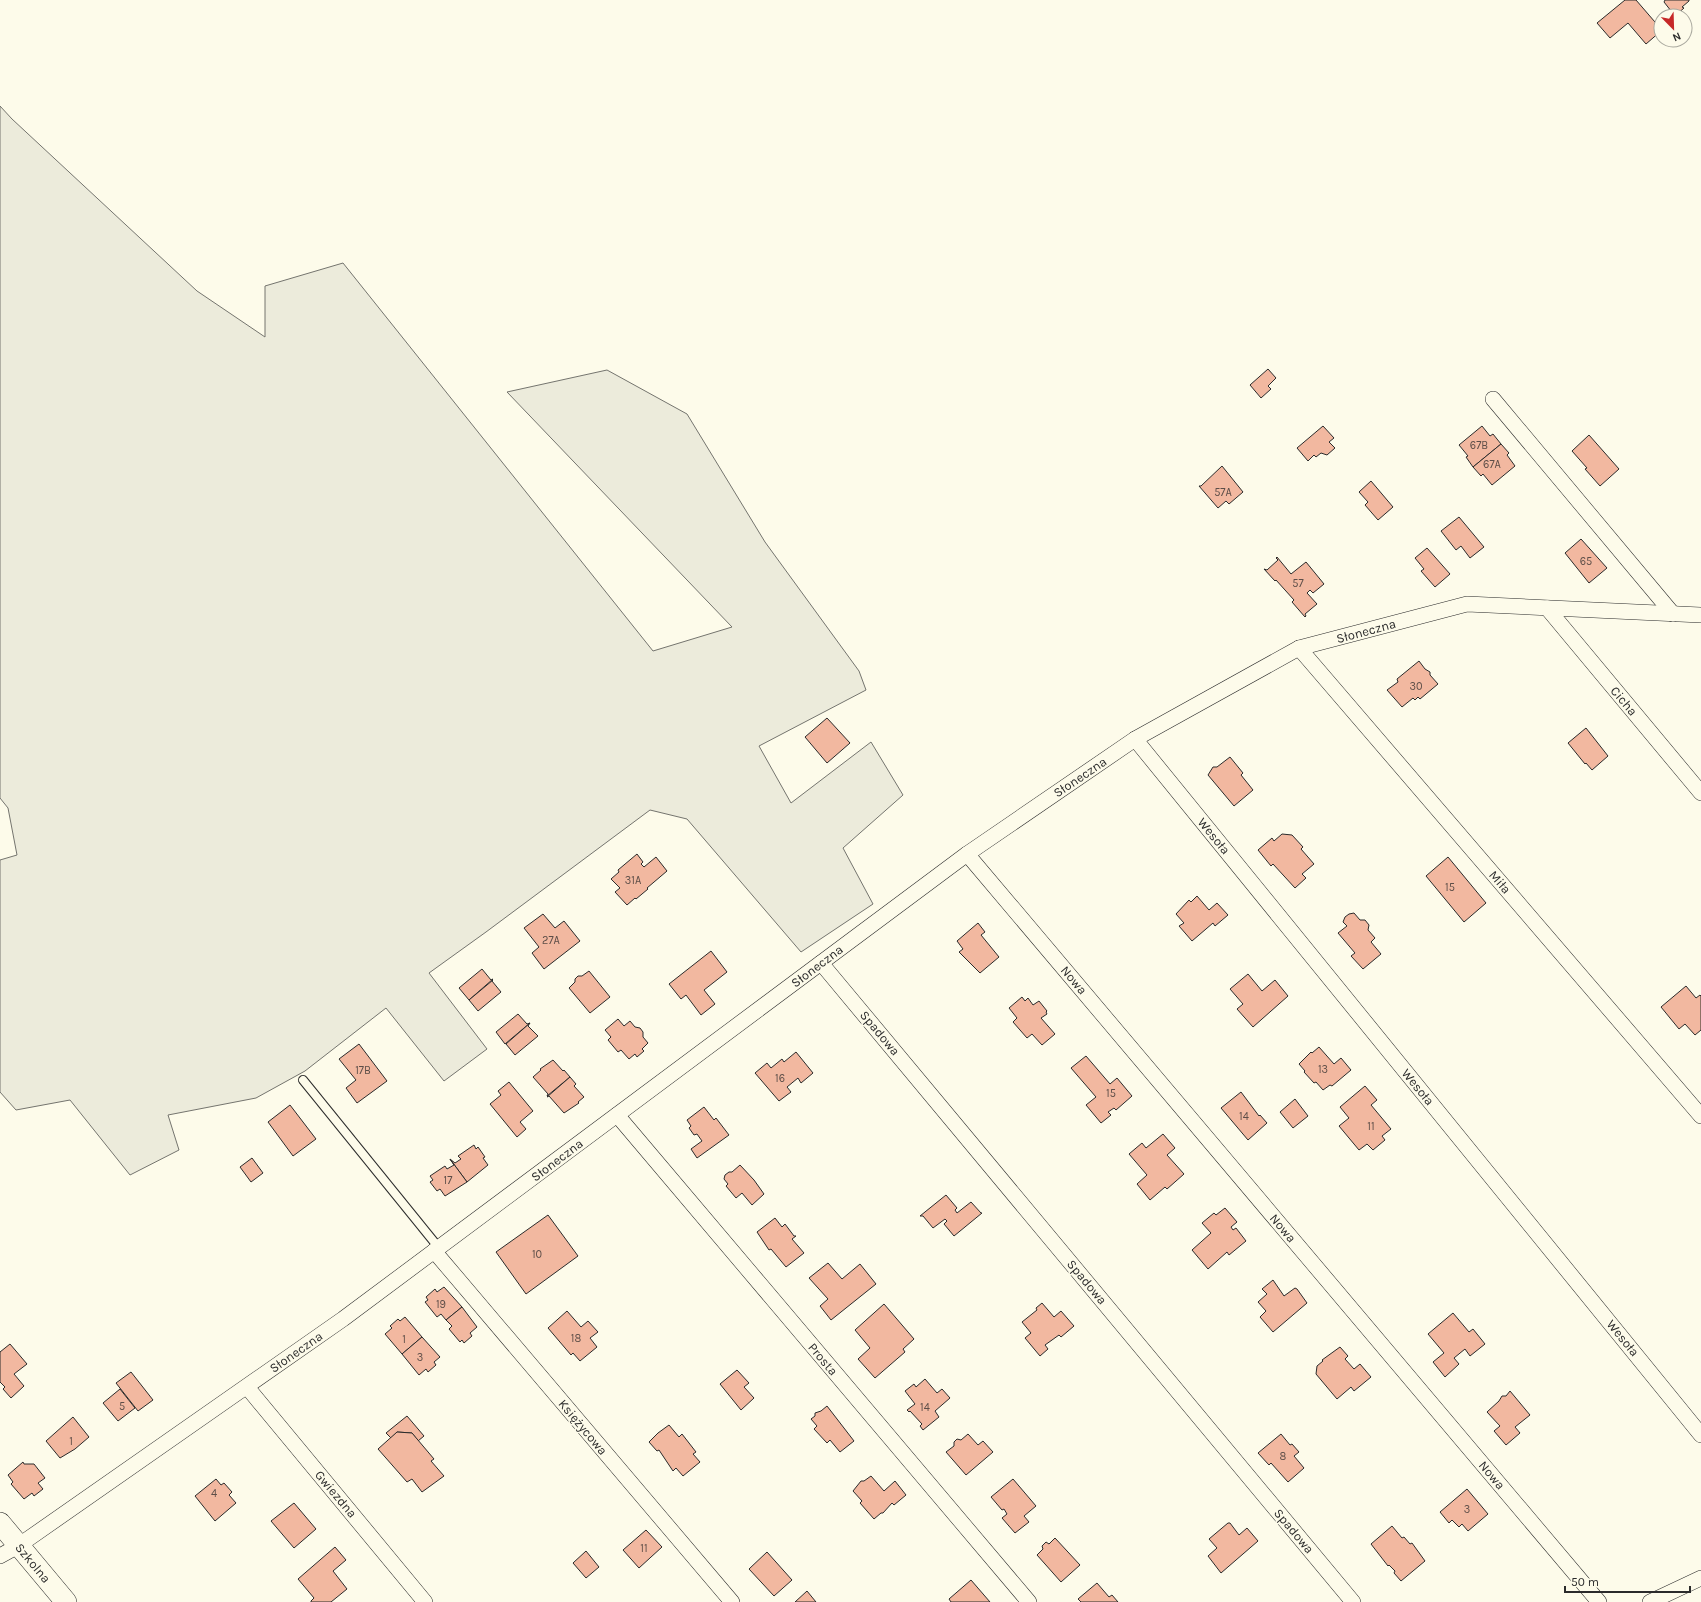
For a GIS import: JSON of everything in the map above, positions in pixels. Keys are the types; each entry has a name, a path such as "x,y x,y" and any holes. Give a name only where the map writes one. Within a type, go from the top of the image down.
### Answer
{"street":[{"path":"1493,399 1673,614"},
{"name":"Słoneczna","path":"0,1556 18,1546 343,1319 967,854 1135,739 1299,648 1467,604 1701,615"},
{"name":"Cicha","path":"1547,608 1701,793"},
{"name":"Miła","path":"1299,648 1701,1116"},
{"name":"Wesoła","path":"1135,739 1701,1435"},
{"name":"Nowa","path":"967,854 1599,1602"},
{"name":"Spadowa","path":"821,963 1353,1602"},
{"name":"Prosta","path":"617,1115 1029,1602"},
{"name":"Księżycowa","path":"436,1250 732,1602"},
{"name":"Gwiezdna","path":"247,1387 425,1602"},
{"name":"Szkolna","path":"0,1523 66,1602"},
{"path":"1650,1602 1701,1578"}],"lane":[{"path":"303,1080 436,1250"}],"shaded area":[{"path":"0,106 12,119 197,291 265,337 265,286 343,263 653,651 732,627 507,392 607,370 687,414 765,542 859,671 866,690 759,746 791,803 871,742 903,795 843,848 873,904 801,952 687,819 650,810 429,973 487,1049 444,1081 386,1008 305,1071 256,1098 168,1115 179,1150 130,1175 70,1100 16,1110 0,1092 0,860 17,855 8,808 0,798"}],"building":[{"path":"1625,0 1636,0 1653,20 1653,38 1646,44 1628,23 1610,38 1597,23"},
{"path":"1665,0 1689,0 1682,7 1684,8 1669,8 1664,2"},
{"path":"1268,369 1276,378 1268,386 1271,389 1261,398 1250,385"},
{"path":"1323,426 1334,438 1329,442 1335,448 1327,455 1321,453 1316,457 1314,455 1308,461 1297,448"},
{"path":"1482,426 1490,436 1493,434 1501,444 1473,467 1466,457 1468,456 1459,445"},
{"path":"1589,435 1619,469 1600,486 1572,451"},
{"path":"1501,444 1509,453 1507,455 1515,466 1492,485 1483,474 1481,476 1473,467"},
{"path":"1222,466 1243,492 1229,504 1226,501 1218,508 1199,486 1201,486"},
{"path":"1371,481 1393,507 1378,520 1365,505 1368,502 1359,492"},
{"path":"1459,517 1484,547 1470,558 1461,546 1456,550 1441,531"},
{"path":"1581,539 1607,568 1589,583 1565,553"},
{"path":"1427,548 1450,574 1435,587 1421,571 1424,569 1415,558"},
{"path":"1277,557 1291,574 1306,562 1324,584 1313,593 1310,590 1307,593 1317,604 1305,614 1305,617 1292,602 1294,600 1264,569 1267,570 1278,560 1276,558"},
{"path":"1419,661 1425,669 1430,672 1430,675 1438,684 1420,699 1418,697 1415,700 1413,698 1402,707 1387,690 1398,682 1397,679"},
{"path":"827,718 850,743 827,763 805,737"},
{"path":"1586,728 1608,756 1592,770 1586,763 1585,764 1568,743"},
{"path":"1230,757 1243,773 1241,775 1253,790 1234,806 1208,775 1213,767 1217,767"},
{"path":"1282,834 1292,835 1303,847 1301,849 1314,864 1302,874 1306,878 1295,888 1273,864 1271,866 1258,850 1272,838 1274,841"},
{"path":"637,854 643,862 641,864 644,867 656,857 667,871 647,888 648,889 627,905 615,892 620,888 611,879 619,872 618,870"},
{"path":"1448,857 1486,903 1464,922 1426,876"},
{"path":"1197,896 1209,910 1217,903 1228,915 1215,926 1213,923 1192,941 1179,926 1184,923 1176,914 1189,900 1191,902"},
{"path":"1354,913 1360,920 1365,920 1369,925 1368,930 1375,938 1371,942 1381,954 1363,969 1351,956 1355,953 1338,933 1347,926 1343,922 1345,917"},
{"path":"543,914 555,928 564,921 580,941 544,969 532,953 539,947 524,928"},
{"path":"978,923 985,932 981,935 999,957 980,973 959,952 963,949 957,941"},
{"path":"711,951 727,972 704,990 715,1004 701,1015 686,995 681,999 669,984"},
{"path":"482,969 491,980 493,979 469,1000 459,988"},
{"path":"589,971 610,997 590,1013 569,988 578,976 582,976"},
{"path":"1248,974 1262,991 1275,980 1288,996 1253,1027 1237,1009 1243,1004 1230,989"},
{"path":"493,980 492,981 501,992 478,1011 469,1000"},
{"path":"1686,986 1696,998 1700,995 1701,996 1701,1030 1695,1035 1685,1024 1679,1029 1661,1007"},
{"path":"1022,997 1025,1001 1028,998 1033,1005 1039,1001 1047,1011 1047,1014 1041,1018 1055,1034 1042,1045 1032,1034 1027,1038 1013,1022 1017,1018 1009,1008"},
{"path":"518,1014 527,1024 530,1023 505,1044 496,1032"},
{"path":"618,1019 624,1026 630,1021 635,1027 640,1028 643,1032 643,1037 648,1043 642,1049 644,1051 637,1057 635,1054 629,1059 621,1050 618,1052 608,1040 611,1037 605,1030"},
{"path":"530,1023 528,1026 538,1036 515,1055 506,1044"},
{"path":"359,1044 387,1081 357,1103 346,1088 356,1080 339,1059"},
{"path":"1319,1047 1334,1064 1341,1058 1351,1070 1332,1086 1330,1085 1323,1090 1316,1082 1314,1083 1299,1064 1311,1052 1312,1053"},
{"path":"796,1052 813,1073 801,1083 798,1078 787,1087 791,1092 779,1101 755,1073 767,1063 771,1068 782,1059 784,1062"},
{"path":"1086,1056 1110,1084 1117,1078 1132,1096 1116,1110 1114,1108 1108,1112 1111,1115 1101,1123 1086,1105 1096,1097 1071,1068"},
{"path":"553,1060 570,1077 547,1096 548,1094 533,1077 541,1070 540,1069"},
{"path":"570,1077 576,1084 574,1086 584,1097 578,1102 579,1103 564,1113 549,1096 547,1097"},
{"path":"509,1082 533,1111 520,1122 526,1129 517,1137 490,1104 501,1095 498,1091"},
{"path":"1365,1086 1377,1100 1371,1105 1391,1129 1382,1136 1385,1140 1373,1150 1367,1144 1359,1150 1339,1126 1349,1118 1340,1107"},
{"path":"1241,1092 1259,1116 1260,1115 1267,1123 1248,1140 1221,1108"},
{"path":"1295,1099 1308,1116 1293,1128 1280,1112"},
{"path":"290,1105 316,1139 293,1156 268,1122"},
{"path":"704,1107 714,1120 716,1118 729,1135 697,1158 691,1149 702,1141 697,1134 694,1135 689,1128 691,1126 687,1120"},
{"path":"1163,1134 1175,1148 1167,1155 1184,1174 1167,1189 1165,1187 1150,1200 1137,1184 1147,1175 1129,1154 1142,1143 1146,1148"},
{"path":"474,1145 476,1149 478,1147 485,1157 483,1158 488,1165 467,1182 450,1159 455,1163 461,1159 458,1156"},
{"path":"252,1158 263,1173 251,1182 240,1167"},
{"path":"450,1159 467,1182 445,1196 440,1189 437,1191 430,1182 433,1180 430,1176 445,1166 447,1169 454,1165"},
{"path":"740,1165 754,1180 764,1194 752,1205 742,1193 736,1198 726,1186 728,1184 724,1179 725,1175 732,1172"},
{"path":"946,1195 957,1208 955,1210 957,1213 971,1202 982,1213 954,1236 944,1224 947,1221 945,1219 933,1228 923,1216 920,1216"},
{"path":"1225,1208 1237,1222 1231,1227 1233,1230 1236,1228 1246,1241 1229,1255 1227,1252 1208,1269 1192,1250 1211,1233 1202,1223 1214,1213 1216,1215"},
{"path":"548,1215 578,1256 526,1294 496,1252"},
{"path":"775,1218 782,1227 785,1224 794,1236 796,1236 792,1239 804,1253 786,1267 771,1249 769,1250 757,1232"},
{"path":"828,1263 842,1279 860,1264 876,1284 831,1320 820,1306 828,1299 809,1278"},
{"path":"1273,1280 1284,1296 1295,1288 1307,1303 1273,1332 1260,1317 1266,1311 1258,1302 1267,1294 1262,1289"},
{"path":"444,1287 462,1307 446,1320 441,1314 437,1317 425,1302 428,1300 426,1297 435,1289 437,1292"},
{"path":"1042,1303 1054,1317 1061,1311 1074,1326 1061,1337 1059,1335 1045,1345 1048,1349 1040,1356 1025,1338 1031,1333 1022,1322 1037,1310 1036,1308"},
{"path":"884,1304 914,1339 903,1349 905,1352 875,1378 858,1359 870,1348 855,1330"},
{"path":"462,1307 477,1327 470,1333 472,1336 464,1343 462,1340 460,1342 449,1329 452,1326 446,1320"},
{"path":"567,1311 581,1327 588,1321 598,1332 590,1338 597,1347 580,1361 573,1353 571,1355 548,1328"},
{"path":"1453,1313 1469,1332 1473,1329 1485,1344 1470,1356 1465,1349 1454,1358 1459,1364 1445,1377 1433,1362 1444,1353 1428,1334"},
{"path":"405,1317 422,1337 402,1354 385,1334 392,1328 390,1326 398,1319 400,1321"},
{"path":"422,1337 440,1357 434,1362 436,1365 428,1372 426,1369 419,1375 402,1354"},
{"path":"10,1344 27,1364 14,1374 24,1386 11,1398 3,1389 5,1387 0,1382 0,1352"},
{"path":"1340,1347 1348,1356 1345,1359 1354,1369 1360,1364 1371,1377 1354,1391 1351,1387 1337,1399 1316,1374 1317,1366 1323,1361 1322,1360"},
{"path":"737,1370 749,1383 744,1387 754,1398 741,1410 720,1384"},
{"path":"131,1372 153,1400 138,1411 116,1383"},
{"path":"925,1379 937,1393 942,1389 950,1398 935,1411 939,1417 923,1430 920,1426 922,1424 910,1411 909,1412 907,1410 915,1404 905,1391 914,1384 916,1387"},
{"path":"120,1389 135,1408 118,1421 103,1403"},
{"path":"1510,1391 1530,1415 1515,1427 1520,1433 1506,1445 1494,1431 1500,1426 1487,1412 1499,1401 1502,1396 1506,1396"},
{"path":"827,1406 854,1441 840,1452 830,1440 827,1443 814,1429 817,1426 811,1419 815,1416 815,1413 821,1411"},
{"path":"407,1416 424,1436 418,1441 412,1433 397,1432 391,1438 386,1433"},
{"path":"73,1417 89,1437 75,1449 60,1458 46,1441"},
{"path":"669,1425 679,1437 682,1434 696,1452 693,1454 700,1462 683,1476 676,1468 673,1471 659,1450 657,1451 649,1442"},
{"path":"397,1432 412,1433 434,1459 431,1461 444,1476 422,1492 412,1479 407,1482 378,1449"},
{"path":"968,1434 978,1445 983,1441 993,1452 966,1475 946,1452 954,1446 954,1442 957,1439 961,1440"},
{"path":"1281,1434 1290,1445 1292,1444 1299,1452 1294,1456 1304,1468 1288,1482 1271,1463 1269,1465 1258,1453"},
{"path":"23,1462 24,1464 34,1464 45,1478 38,1483 43,1489 34,1496 32,1493 24,1499 11,1484 13,1482 8,1475"},
{"path":"871,1476 884,1491 895,1481 906,1495 894,1505 892,1503 883,1513 874,1519 860,1503 862,1501 853,1491 861,1481 864,1481"},
{"path":"216,1479 221,1485 224,1483 232,1492 229,1495 236,1503 215,1521 195,1496"},
{"path":"1013,1479 1036,1506 1024,1516 1029,1522 1015,1533 1002,1518 1007,1514 1004,1509 1002,1510 991,1497"},
{"path":"1467,1489 1488,1514 1468,1531 1462,1524 1459,1527 1452,1520 1449,1523 1440,1512"},
{"path":"294,1503 316,1529 294,1548 271,1521"},
{"path":"1228,1523 1230,1523 1239,1535 1247,1528 1258,1541 1221,1573 1208,1556 1217,1548 1209,1539"},
{"path":"1392,1526 1402,1538 1404,1537 1410,1544 1412,1543 1425,1561 1401,1581 1394,1573 1395,1571 1389,1565 1388,1566 1371,1544"},
{"path":"646,1530 662,1547 639,1568 623,1550"},
{"path":"1055,1538 1080,1565 1061,1582 1037,1555 1043,1549 1042,1546 1046,1542 1049,1544"},
{"path":"335,1547 346,1560 333,1571 347,1589 331,1602 311,1602 314,1598 298,1579"},
{"path":"586,1551 599,1567 586,1578 573,1563"},
{"path":"767,1552 792,1580 774,1596 749,1569"},
{"path":"971,1580 990,1602 951,1602 949,1599"},
{"path":"1097,1583 1109,1597 1112,1595 1118,1602 1081,1602 1078,1599"},
{"path":"807,1591 816,1602 795,1602"}]}
